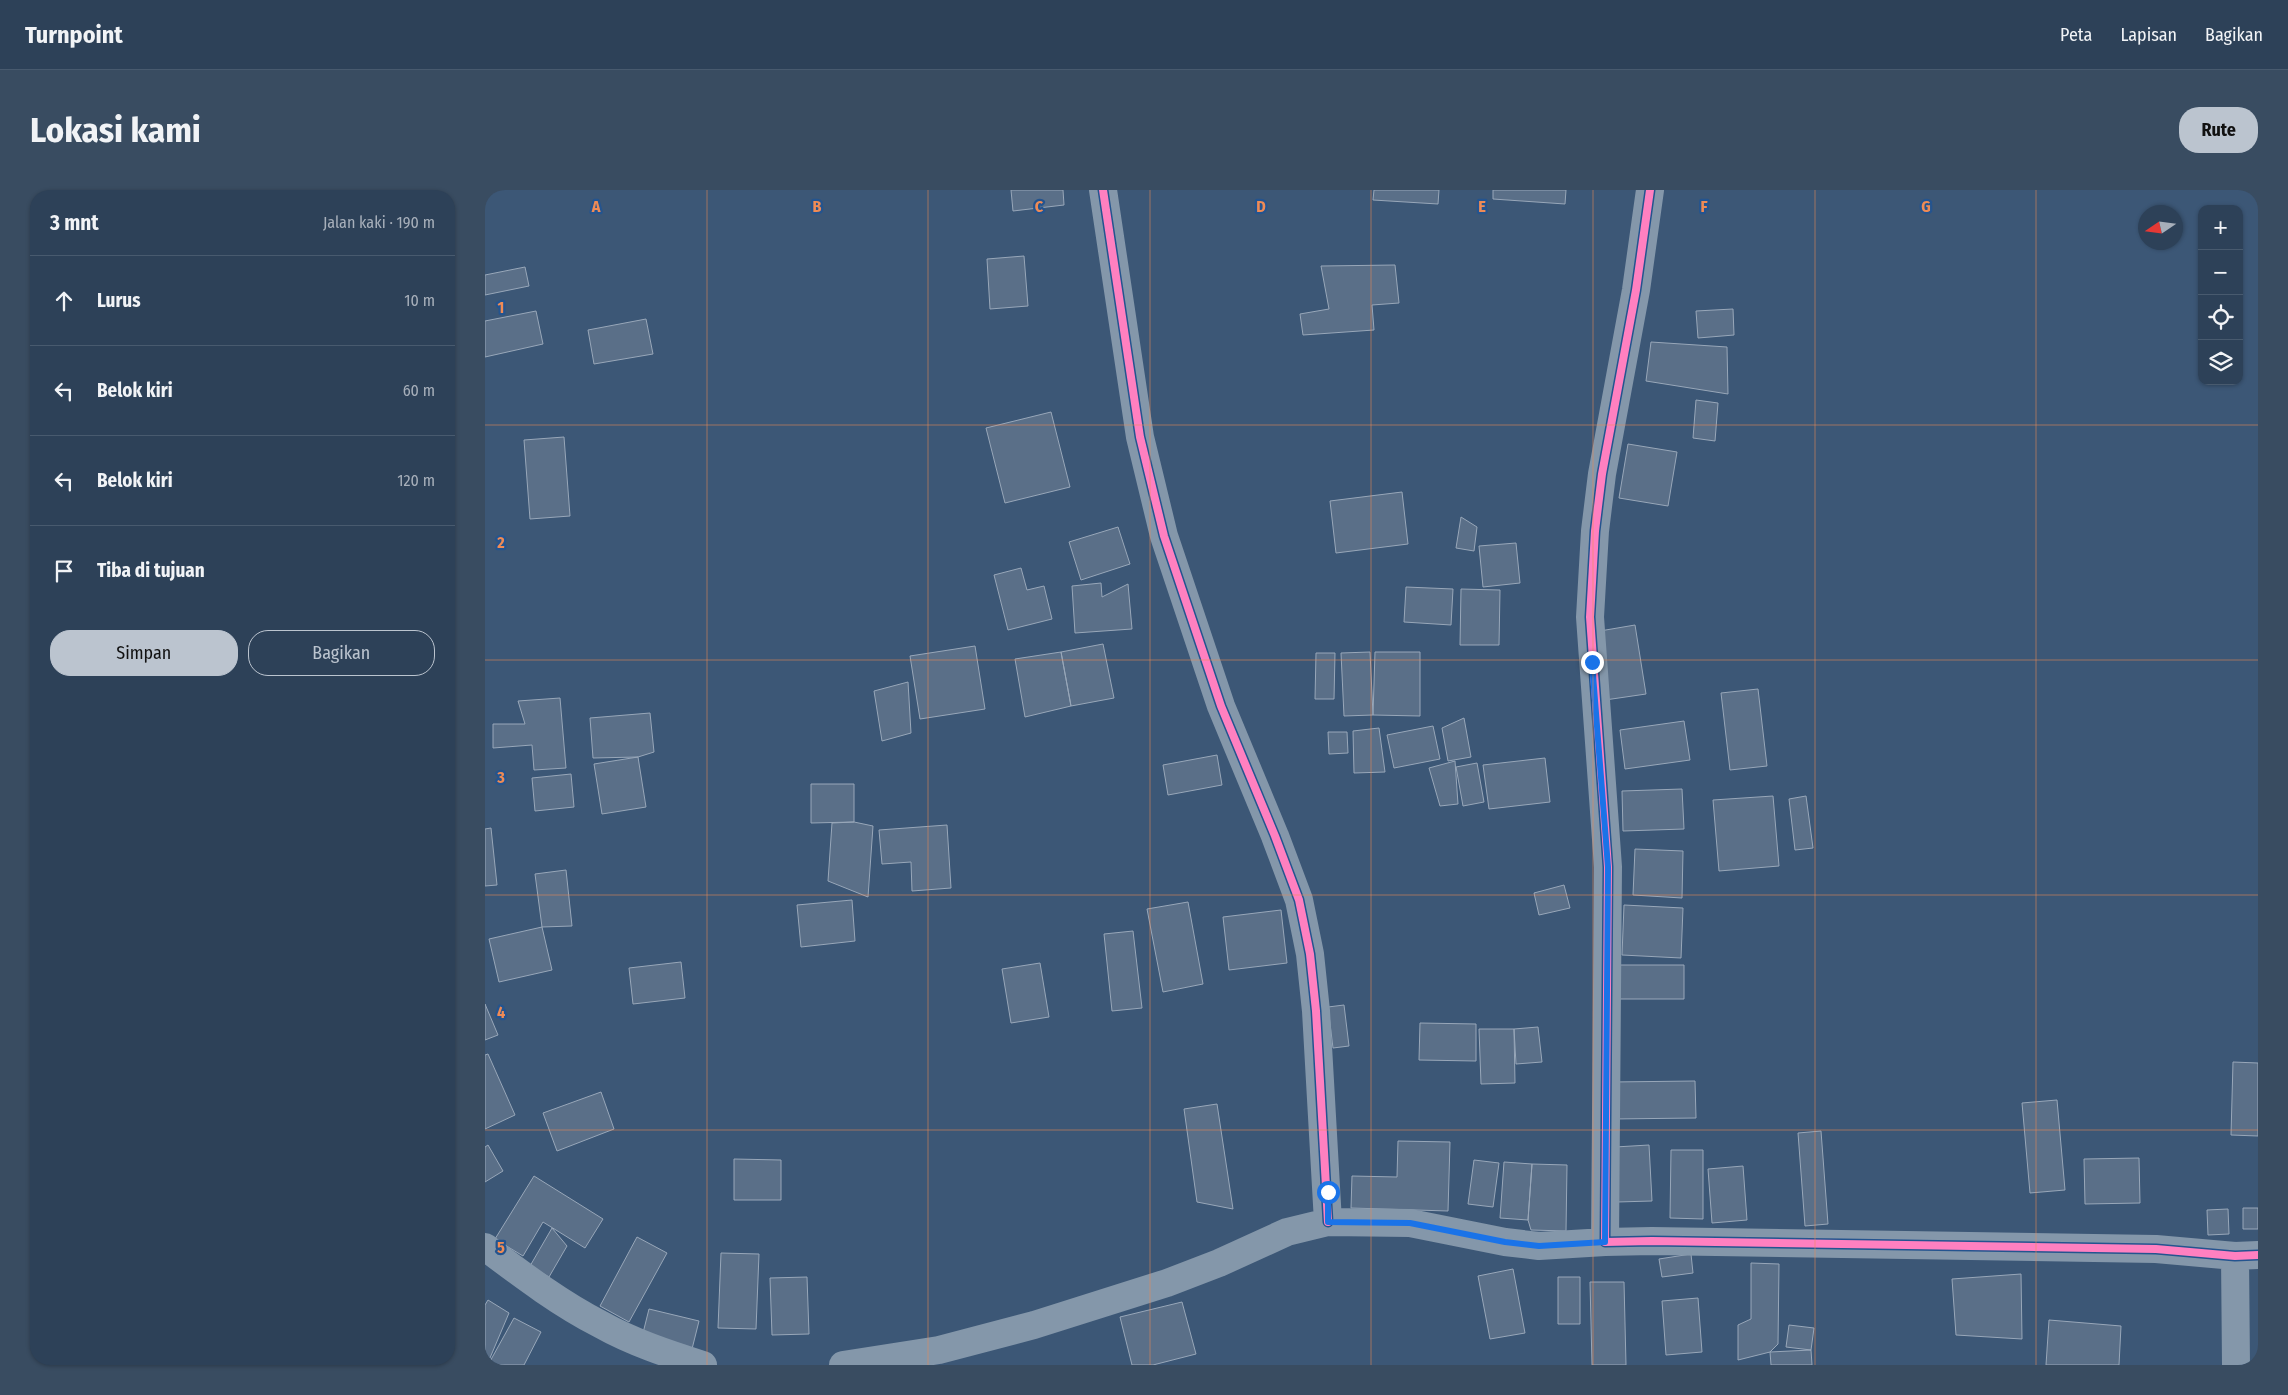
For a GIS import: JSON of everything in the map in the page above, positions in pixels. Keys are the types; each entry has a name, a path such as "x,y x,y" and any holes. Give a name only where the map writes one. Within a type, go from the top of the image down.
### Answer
{"street":[{"path":"1103,190 1140,437 1164,536 1221,706 1275,836 1301,909 1310,954 1316,1011 1328,1222"},
{"path":"1605,1242 1608,867 1590,617 1595,531 1602,474 1636,290 1650,190"},
{"path":"843,1365 939,1350 1043,1323 1167,1283 1219,1263 1287,1232 1328,1222 1410,1223 1505,1242 1539,1246 1652,1241 2156,1249 2246,1256 2236,1365"},
{"path":"485,1247 521,1274 599,1324 667,1354 703,1365"}],"building":[{"path":"1011,190 1063,190 1064,205 1013,211"},
{"path":"1374,190 1439,190 1438,204 1373,200"},
{"path":"1493,190 1566,190 1565,204 1493,199"},
{"path":"1024,256 1028,306 990,309 987,259"},
{"path":"1395,265 1399,303 1372,305 1374,330 1303,335 1300,314 1329,309 1321,266"},
{"path":"525,267 529,286 485,295 485,275"},
{"path":"1733,309 1734,335 1698,338 1696,311"},
{"path":"536,311 543,344 485,357 485,321"},
{"path":"646,319 653,354 594,364 588,330"},
{"path":"1651,342 1727,347 1728,394 1646,381"},
{"path":"1696,400 1718,403 1715,441 1693,438"},
{"path":"1051,412 1070,487 1005,503 986,428"},
{"path":"564,437 570,516 530,519 524,440"},
{"path":"1628,444 1677,452 1668,506 1619,498"},
{"path":"1402,492 1408,544 1336,553 1330,501"},
{"path":"1461,517 1477,527 1474,551 1456,548"},
{"path":"1118,527 1130,564 1081,580 1069,542"},
{"path":"1516,543 1520,583 1483,587 1479,546"},
{"path":"1021,568 1027,590 1044,586 1052,619 1008,630 994,575"},
{"path":"1101,583 1102,597 1128,584 1132,629 1075,633 1072,586"},
{"path":"1406,587 1453,589 1451,625 1404,622"},
{"path":"1461,589 1500,590 1499,645 1460,645"},
{"path":"1635,625 1646,694 1605,700 1594,632"},
{"path":"1103,644 1114,698 1071,706 1061,652"},
{"path":"975,646 985,709 920,719 910,656"},
{"path":"1061,652 1071,706 1025,717 1015,659"},
{"path":"1370,652 1373,715 1344,716 1341,653"},
{"path":"1375,652 1420,652 1420,716 1373,715"},
{"path":"1316,653 1335,653 1334,699 1315,699"},
{"path":"908,682 911,733 882,741 874,691"},
{"path":"1758,689 1767,766 1730,770 1721,693"},
{"path":"560,698 566,768 534,770 532,745 493,748 493,724 525,724 518,701"},
{"path":"650,713 654,752 638,757 593,758 590,718"},
{"path":"1464,718 1471,757 1448,761 1442,728"},
{"path":"1684,721 1690,760 1625,769 1620,730"},
{"path":"1433,726 1440,759 1394,768 1387,735"},
{"path":"1379,728 1385,772 1354,773 1353,731"},
{"path":"1328,732 1347,732 1348,753 1329,754"},
{"path":"1217,755 1222,785 1168,795 1163,765"},
{"path":"638,757 646,807 602,814 594,764"},
{"path":"1545,758 1550,802 1489,809 1483,765"},
{"path":"1455,761 1458,804 1440,806 1429,768"},
{"path":"1477,763 1484,802 1463,806 1456,767"},
{"path":"571,774 574,807 535,811 532,778"},
{"path":"811,784 854,784 854,822 811,823"},
{"path":"1682,789 1684,829 1623,831 1622,791"},
{"path":"1773,796 1779,866 1719,871 1713,800"},
{"path":"1806,796 1813,848 1795,850 1789,799"},
{"path":"854,822 873,826 868,897 828,881 832,823"},
{"path":"947,825 951,888 912,891 911,862 882,864 879,830"},
{"path":"491,828 497,885 485,886 485,829"},
{"path":"1635,849 1683,851 1682,898 1633,895"},
{"path":"566,870 572,926 542,927 535,874"},
{"path":"1564,885 1570,908 1539,915 1534,893"},
{"path":"852,900 855,941 801,947 797,905"},
{"path":"1188,902 1203,984 1163,992 1147,909"},
{"path":"1624,905 1683,908 1681,958 1622,955"},
{"path":"1281,910 1287,963 1229,970 1223,917"},
{"path":"542,927 552,970 499,982 489,939"},
{"path":"1133,931 1142,1008 1112,1011 1104,934"},
{"path":"681,962 685,998 633,1004 629,968"},
{"path":"1040,963 1049,1017 1011,1023 1002,969"},
{"path":"1619,965 1684,965 1684,999 1619,999"},
{"path":"485,1004 498,1035 485,1040"},
{"path":"1344,1005 1349,1046 1333,1048 1328,1007"},
{"path":"1420,1023 1476,1024 1476,1061 1419,1060"},
{"path":"1538,1027 1542,1062 1516,1064 1514,1029"},
{"path":"1479,1029 1514,1029 1515,1083 1481,1084"},
{"path":"488,1054 515,1115 485,1129 485,1055"},
{"path":"2233,1062 2258,1063 2258,1136 2231,1135"},
{"path":"1695,1081 1696,1118 1612,1119 1611,1082"},
{"path":"601,1092 614,1129 557,1151 543,1113"},
{"path":"2057,1100 2065,1190 2030,1193 2022,1103"},
{"path":"1217,1104 1233,1209 1197,1202 1184,1109"},
{"path":"1821,1131 1828,1224 1805,1226 1798,1133"},
{"path":"1398,1141 1450,1142 1448,1211 1351,1208 1352,1176 1397,1177"},
{"path":"488,1145 503,1171 485,1182 485,1147"},
{"path":"1649,1145 1652,1201 1617,1202 1615,1147"},
{"path":"1671,1150 1703,1150 1703,1219 1670,1218"},
{"path":"2139,1158 2140,1203 2085,1204 2084,1159"},
{"path":"734,1159 781,1160 781,1200 734,1200"},
{"path":"1474,1160 1499,1163 1493,1207 1468,1204"},
{"path":"1504,1162 1532,1164 1528,1220 1500,1218"},
{"path":"1532,1164 1567,1165 1566,1231 1531,1230 1528,1220"},
{"path":"1743,1166 1747,1220 1712,1223 1708,1169"},
{"path":"534,1176 603,1219 585,1248 543,1222 523,1256 495,1239"},
{"path":"2243,1208 2258,1208 2258,1229 2243,1229"},
{"path":"2228,1209 2229,1234 2208,1235 2207,1210"},
{"path":"552,1228 567,1246 549,1277 530,1266"},
{"path":"637,1237 667,1253 629,1322 600,1306"},
{"path":"721,1253 759,1254 756,1329 718,1328"},
{"path":"1691,1254 1693,1273 1662,1277 1659,1259"},
{"path":"1751,1263 1779,1264 1778,1344 1770,1352 1738,1360 1738,1325 1751,1319"},
{"path":"1513,1269 1525,1333 1490,1339 1478,1276"},
{"path":"2021,1274 2022,1339 1956,1335 1952,1279"},
{"path":"807,1277 809,1334 772,1335 770,1278"},
{"path":"1558,1277 1580,1277 1580,1324 1558,1324"},
{"path":"1590,1282 1624,1282 1626,1365 1592,1365"},
{"path":"1698,1298 1702,1352 1666,1355 1662,1301"},
{"path":"488,1300 509,1313 487,1365 485,1365 485,1305"},
{"path":"1182,1302 1196,1354 1153,1365 1132,1365 1120,1317"},
{"path":"649,1309 699,1321 692,1349 642,1337"},
{"path":"514,1318 541,1332 524,1365 488,1365"},
{"path":"2049,1320 2121,1326 2119,1365 2046,1365"},
{"path":"1789,1325 1814,1328 1811,1350 1786,1347"},
{"path":"1811,1350 1812,1365 1771,1365 1770,1352"}],"cycle path":[{"path":"1103,190 1140,437 1164,536 1221,706 1275,836 1299,900 1310,954 1316,1011 1328,1222"},
{"path":"1650,190 1636,290 1602,474 1595,531 1590,617 1608,867 1605,1242 1652,1241 2156,1249 2235,1256 2258,1255"}],"route":[{"path":"1328,1192 1328,1222 1410,1223 1505,1242 1539,1246 1605,1242 1608,867 1603,783 1592,662"}]}
